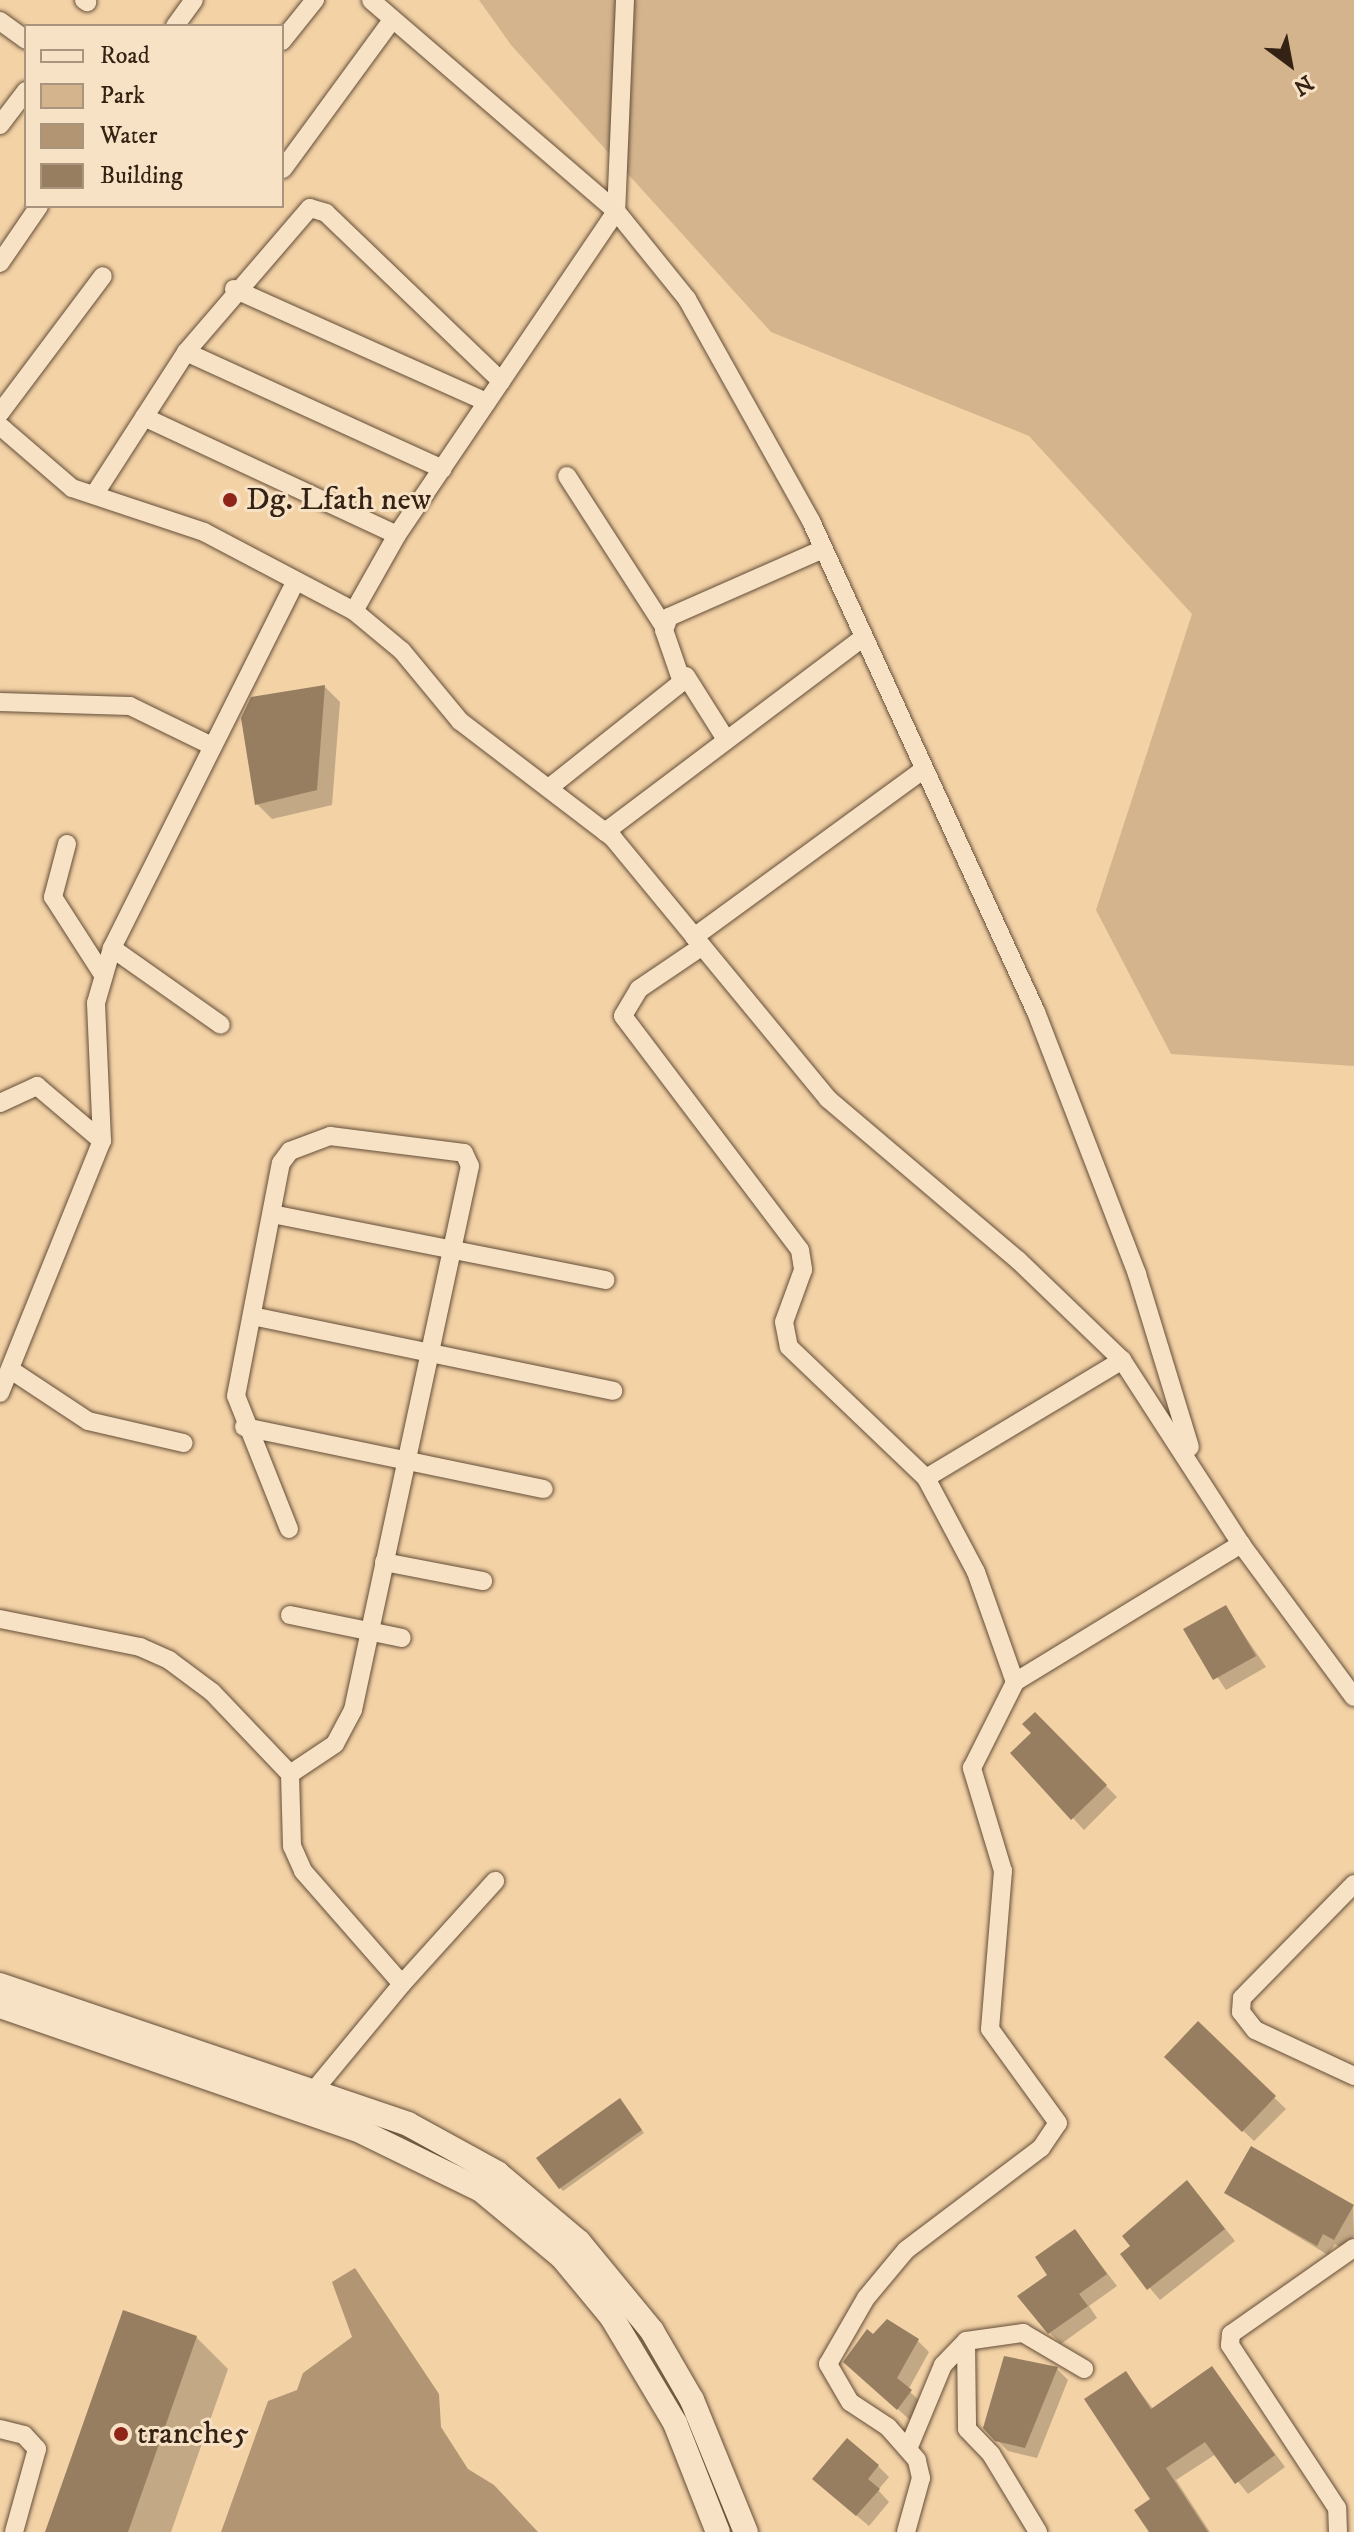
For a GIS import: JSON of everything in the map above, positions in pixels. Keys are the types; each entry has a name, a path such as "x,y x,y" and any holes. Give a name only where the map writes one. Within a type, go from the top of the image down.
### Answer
{"main road":[{"path":"0,1985 315,2089 465,2153 579,2242 673,2365 746,2532"},
{"path":"0,2006 356,2129 481,2190 562,2257 611,2316 675,2423 718,2532"}],"street":[{"path":"176,24 194,0"},
{"path":"284,39 315,0"},
{"path":"371,0 616,211 687,299 765,430 1036,1012 1137,1274 1198,1473"},
{"path":"354,611 397,535 616,211 625,0"},
{"path":"284,168 392,20"},
{"path":"0,21 24,39"},
{"path":"0,125 24,94"},
{"path":"94,495 186,352 234,289 303,211 317,206 501,381"},
{"path":"0,263 38,208"},
{"path":"0,413 103,276"},
{"path":"234,289 487,402"},
{"path":"186,352 443,469"},
{"path":"144,417 397,535"},
{"path":"0,426 53,478 204,532 295,583 354,611 402,651 460,721 605,832 863,1135 1018,1260 1122,1360 1198,1473 1241,1544 1354,1697"},
{"path":"567,476 663,625 686,676 725,738"},
{"path":"663,625 752,576 823,549"},
{"path":"0,1393 102,1141 106,1110 96,1029 103,975 112,948 210,745 295,583"},
{"path":"605,832 725,738 861,639"},
{"path":"550,787 686,676"},
{"path":"0,702 130,706 210,745"},
{"path":"922,771 639,989 623,1016 800,1250 803,1270 784,1322 789,1347 926,1478 976,1572 1015,1682"},
{"path":"67,844 53,897 103,975"},
{"path":"112,948 221,1025"},
{"path":"0,1103 37,1086 102,1141"},
{"path":"289,1529 244,1427 236,1396 281,1163 308,1141 330,1136 464,1153 470,1166 405,1455 353,1710 335,1744 290,1774"},
{"path":"272,1214 450,1253 606,1280"},
{"path":"252,1316 428,1356 613,1391"},
{"path":"926,1478 1122,1360"},
{"path":"11,1370 88,1421 183,1443"},
{"path":"244,1427 405,1455 544,1489"},
{"path":"906,2532 921,2478 908,2449 831,2377 836,2341 906,2250 1057,2131 1055,2111 989,2020 1003,1871 972,1768 1015,1682 1241,1544"},
{"path":"384,1562 483,1581"},
{"path":"290,1615 369,1634 402,1638"},
{"path":"0,1619 115,1641 169,1660 212,1692 290,1774 292,1846 303,1871 402,1984"},
{"path":"315,2089 402,1984 495,1881"},
{"path":"1354,1884 1242,1998 1241,2012 1255,2030 1354,2076"},
{"path":"1338,2532 1337,2508 1230,2345 1231,2334 1354,2248"},
{"path":"908,2449 943,2365 966,2341 1023,2333 1084,2369"},
{"path":"966,2341 967,2429 991,2454 1038,2532"},
{"path":"0,2429 24,2435 37,2449 14,2532"}],"green space":[{"path":"479,0 1354,0 1354,1066 1171,1054 1096,910 1192,614 1029,436 771,332 511,45"}],"water":[{"path":"355,2268 439,2394 441,2427 468,2469 494,2485 538,2532 221,2532 268,2401 297,2390 303,2373 352,2337 332,2282"}],"building":[{"path":"325,685 317,790 255,805 241,718 251,697"},
{"path":"1226,1605 1256,1656 1213,1680 1183,1629"},
{"path":"1035,1712 1107,1785 1071,1820 1010,1753 1031,1733 1022,1724"},
{"path":"1198,2021 1276,2096 1242,2132 1164,2057"},
{"path":"620,2098 642,2130 559,2189 536,2158"},
{"path":"1251,2146 1354,2205 1334,2240 1323,2234 1317,2246 1224,2193"},
{"path":"1187,2180 1225,2229 1147,2290 1120,2254 1130,2246 1122,2236"},
{"path":"1075,2229 1107,2274 1079,2294 1088,2306 1048,2334 1017,2296 1047,2275 1035,2257"},
{"name":"tranche5","path":"123,2310 197,2336 128,2532 45,2532"},
{"path":"887,2319 919,2339 897,2378 912,2390 897,2410 843,2362 867,2329 873,2334"},
{"path":"1004,2356 1058,2367 1025,2448 995,2441 983,2428"},
{"path":"1212,2366 1275,2455 1235,2484 1205,2442 1166,2468 1208,2532 1149,2532 1134,2510 1150,2499 1084,2399 1126,2371 1151,2409"},
{"path":"847,2438 879,2465 868,2479 880,2489 856,2516 812,2479"}],"place":[{"name":"Dg. Lfath new","path":"230,500"},
{"name":"tranche5","path":"121,2434"}]}
